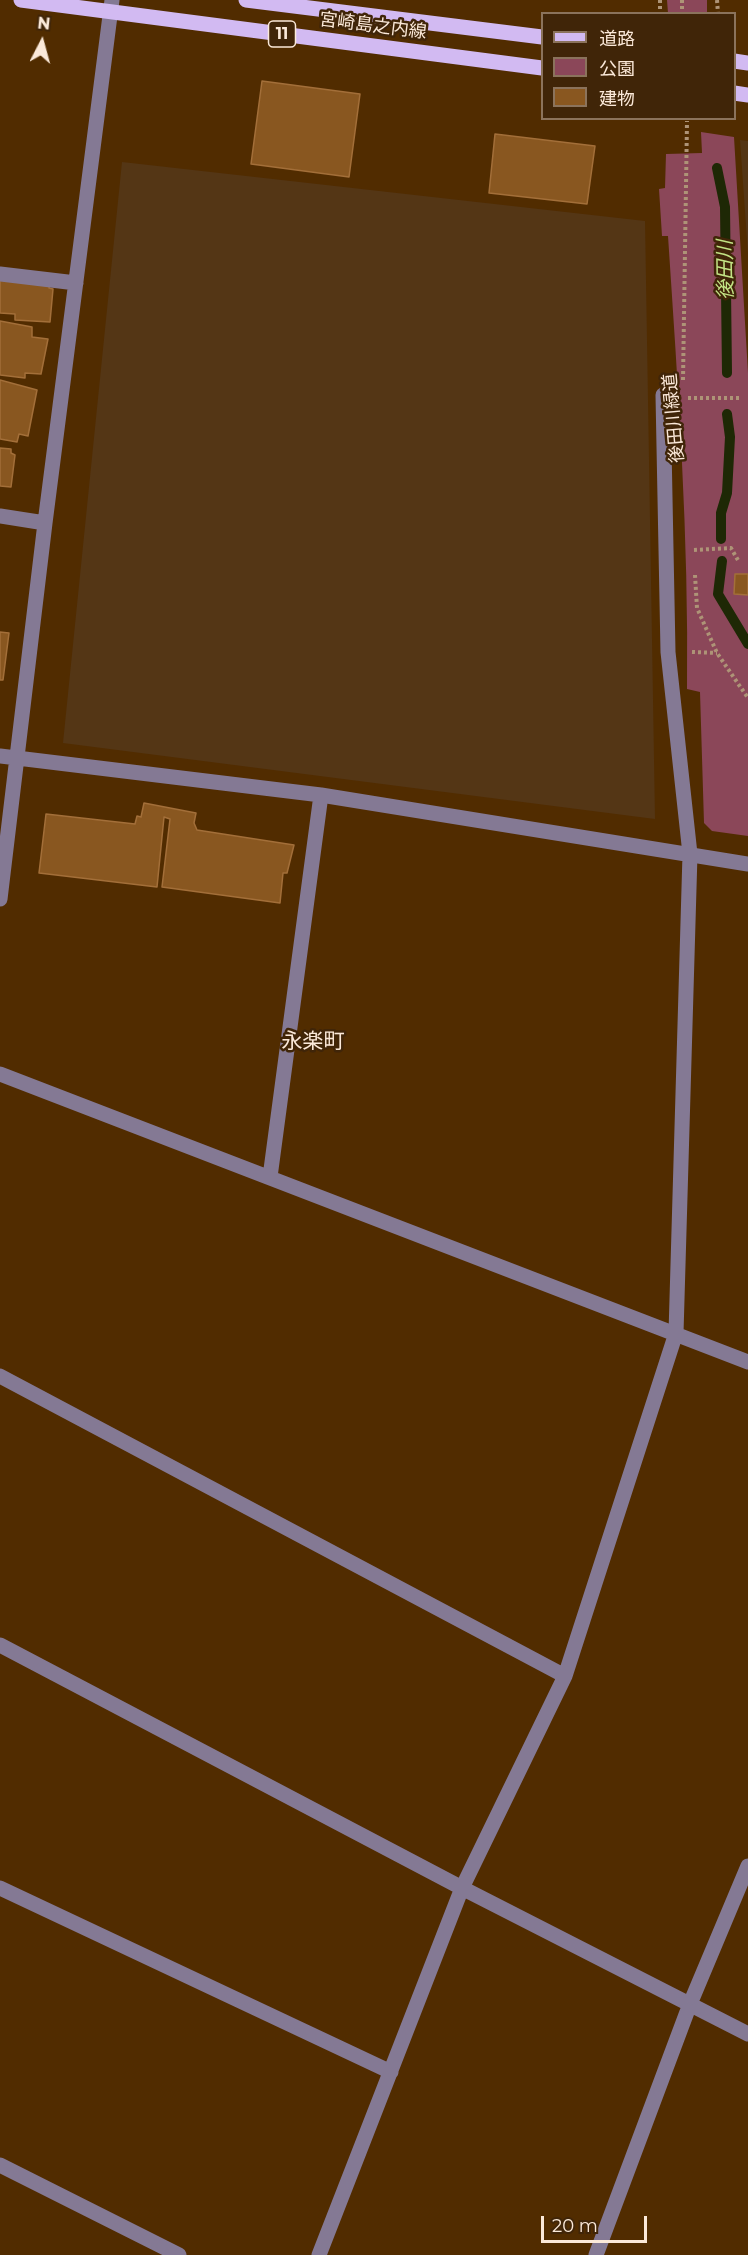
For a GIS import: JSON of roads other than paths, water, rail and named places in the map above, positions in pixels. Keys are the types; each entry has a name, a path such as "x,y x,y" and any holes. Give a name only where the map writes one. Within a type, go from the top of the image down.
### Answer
{"main road":[{"name":"宮崎島之内線","path":"21,0 111,6 541,68"},
{"name":"宮崎島之内線","path":"246,0 541,37"}],"street":[{"path":"0,899 111,6"},
{"path":"0,274 76,283"},
{"path":"320,2255 462,1888 565,1676 676,1333 690,854 668,652 663,395"},
{"path":"0,516 45,523"},
{"path":"0,756 321,795 748,864"},
{"path":"270,1177 321,795"},
{"path":"0,1074 748,1362"},
{"path":"0,1376 565,1676"},
{"path":"0,1645 462,1888 748,2034"},
{"path":"596,2255 690,2004 748,1866"},
{"path":"0,1888 391,2072"},
{"path":"0,2165 179,2255"}],"waterway":[{"name":"後田川","path":"717,168 725,207 727,373"},
{"name":"後田川","path":"721,539 721,513 727,493 730,437 727,414"},
{"name":"後田川","path":"722,561 718,594 748,644"}],"district":[{"name":"永楽町","path":"313,1042"}]}
